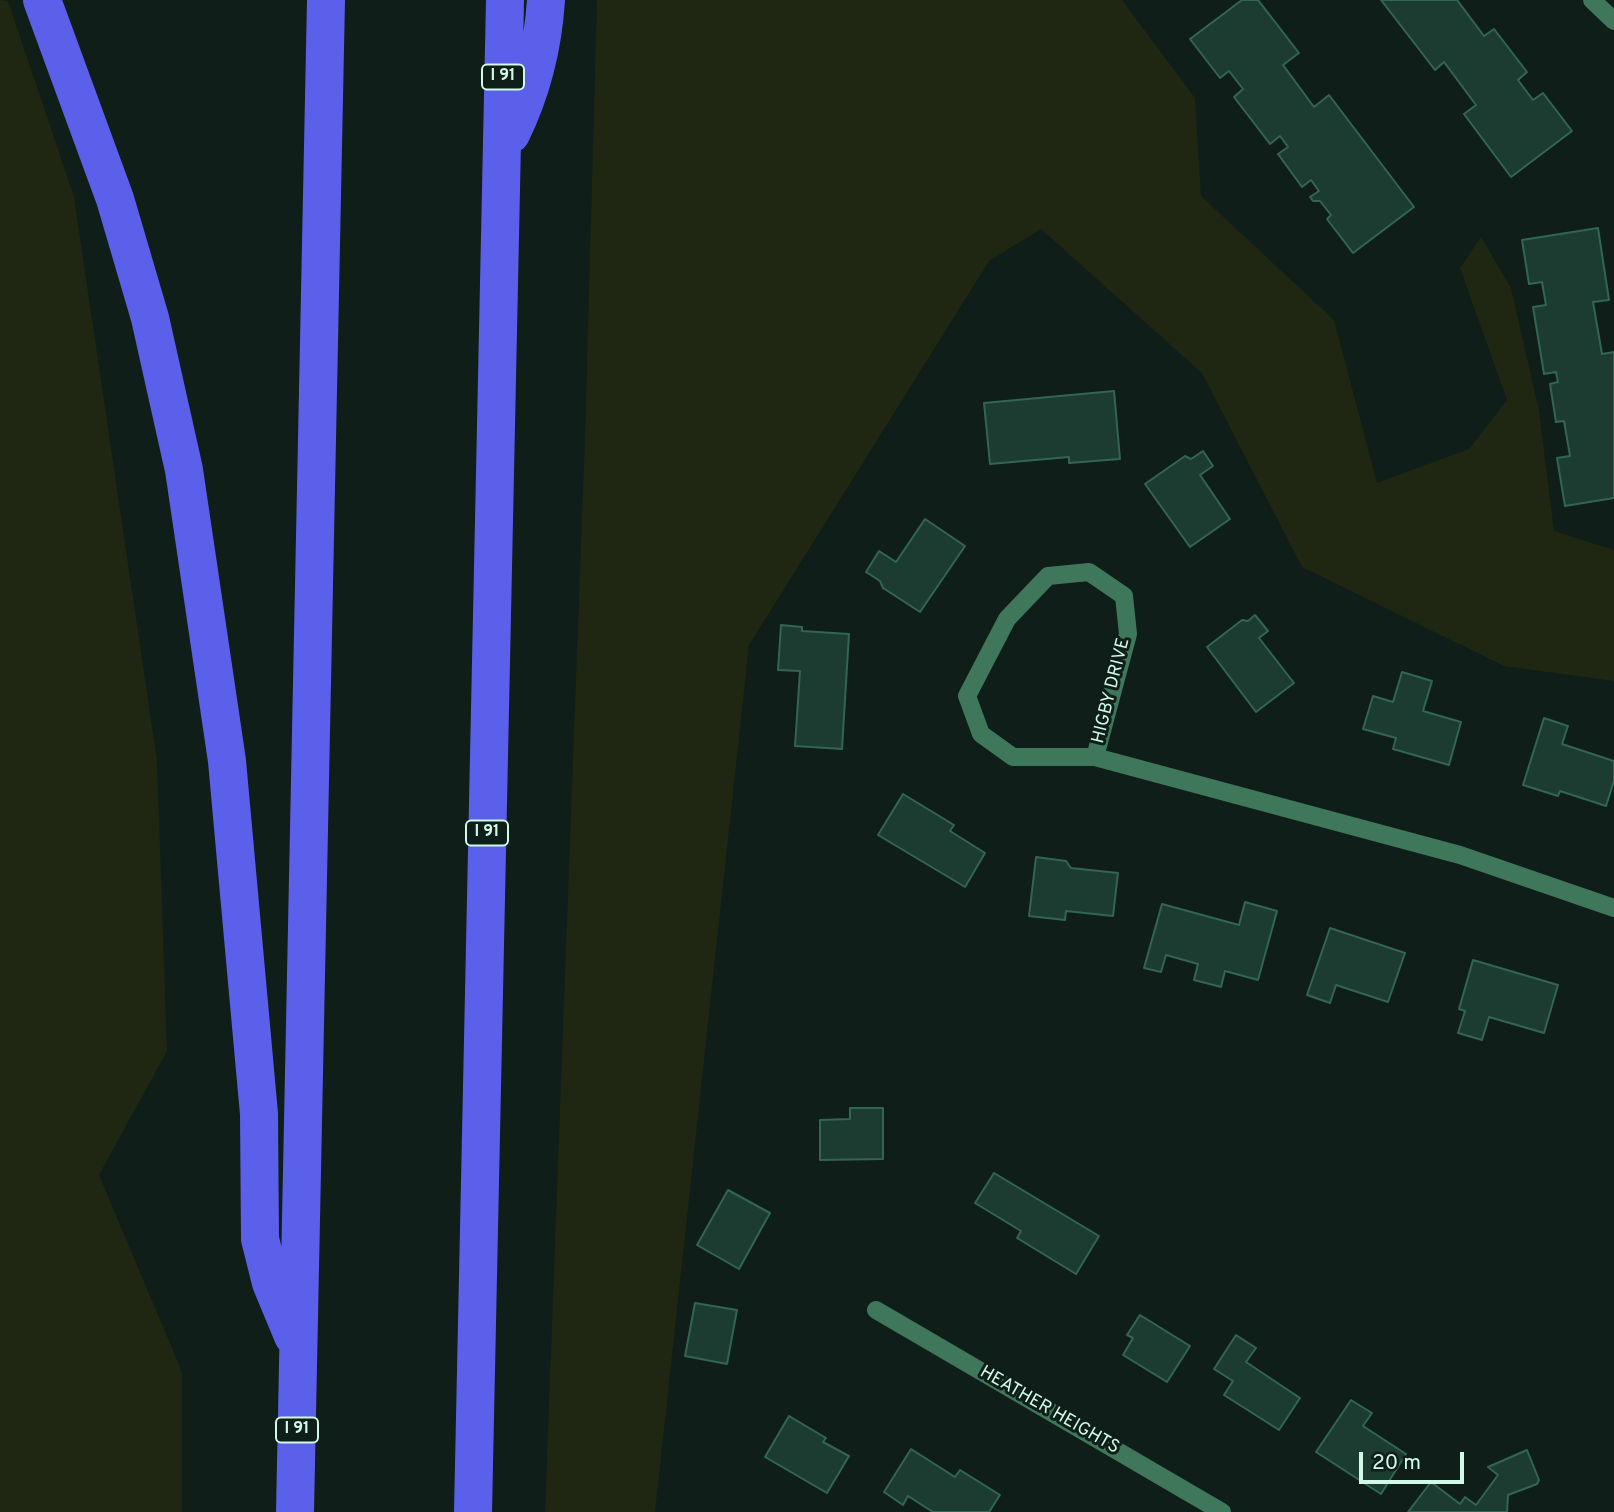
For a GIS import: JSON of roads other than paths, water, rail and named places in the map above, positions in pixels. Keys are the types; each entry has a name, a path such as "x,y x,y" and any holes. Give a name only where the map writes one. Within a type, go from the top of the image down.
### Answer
{"highway":[{"name":"I 91","path":"295,1512 327,0"},
{"name":"I 91","path":"473,1512 505,0"},
{"path":"502,155 534,74 546,0"},
{"path":"43,6 115,199 150,318 184,470 227,761 259,1114 260,1239 271,1283 298,1347"}],"street":[{"path":"1592,0 1614,21"},
{"name":"HIGBY DRIVE","path":"1095,757 1128,634 1124,596 1089,572 1048,576 1007,619 967,696 981,734 1013,757 1095,757 1460,855 1614,908"},
{"name":"HEATHER HEIGHTS","path":"876,1310 1222,1512"}]}
